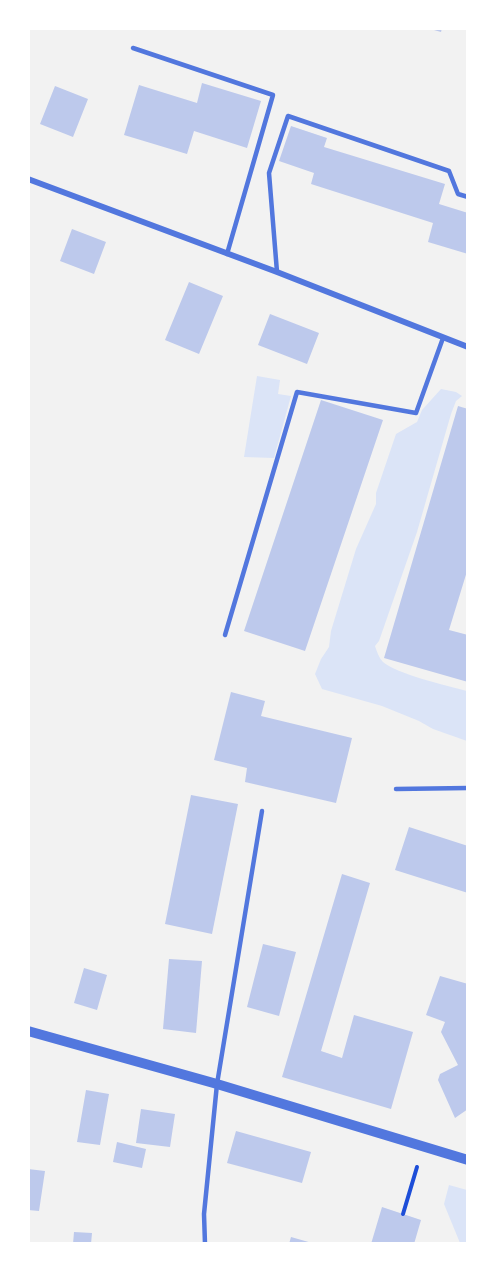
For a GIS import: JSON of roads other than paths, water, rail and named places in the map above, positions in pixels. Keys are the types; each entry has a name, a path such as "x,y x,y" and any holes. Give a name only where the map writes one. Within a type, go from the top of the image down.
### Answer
{"street":[{"path":"28,179 277,272 468,348"},
{"path":"28,1031 217,1084 468,1160"}],"lane":[{"path":"133,48 273,95 227,254"},
{"path":"277,272 270,173 288,116 449,171 458,194 468,197"},
{"path":"225,635 297,392 416,413 443,338"},
{"path":"396,789 468,788"},
{"path":"205,1244 204,1214 217,1084 262,811"}]}
